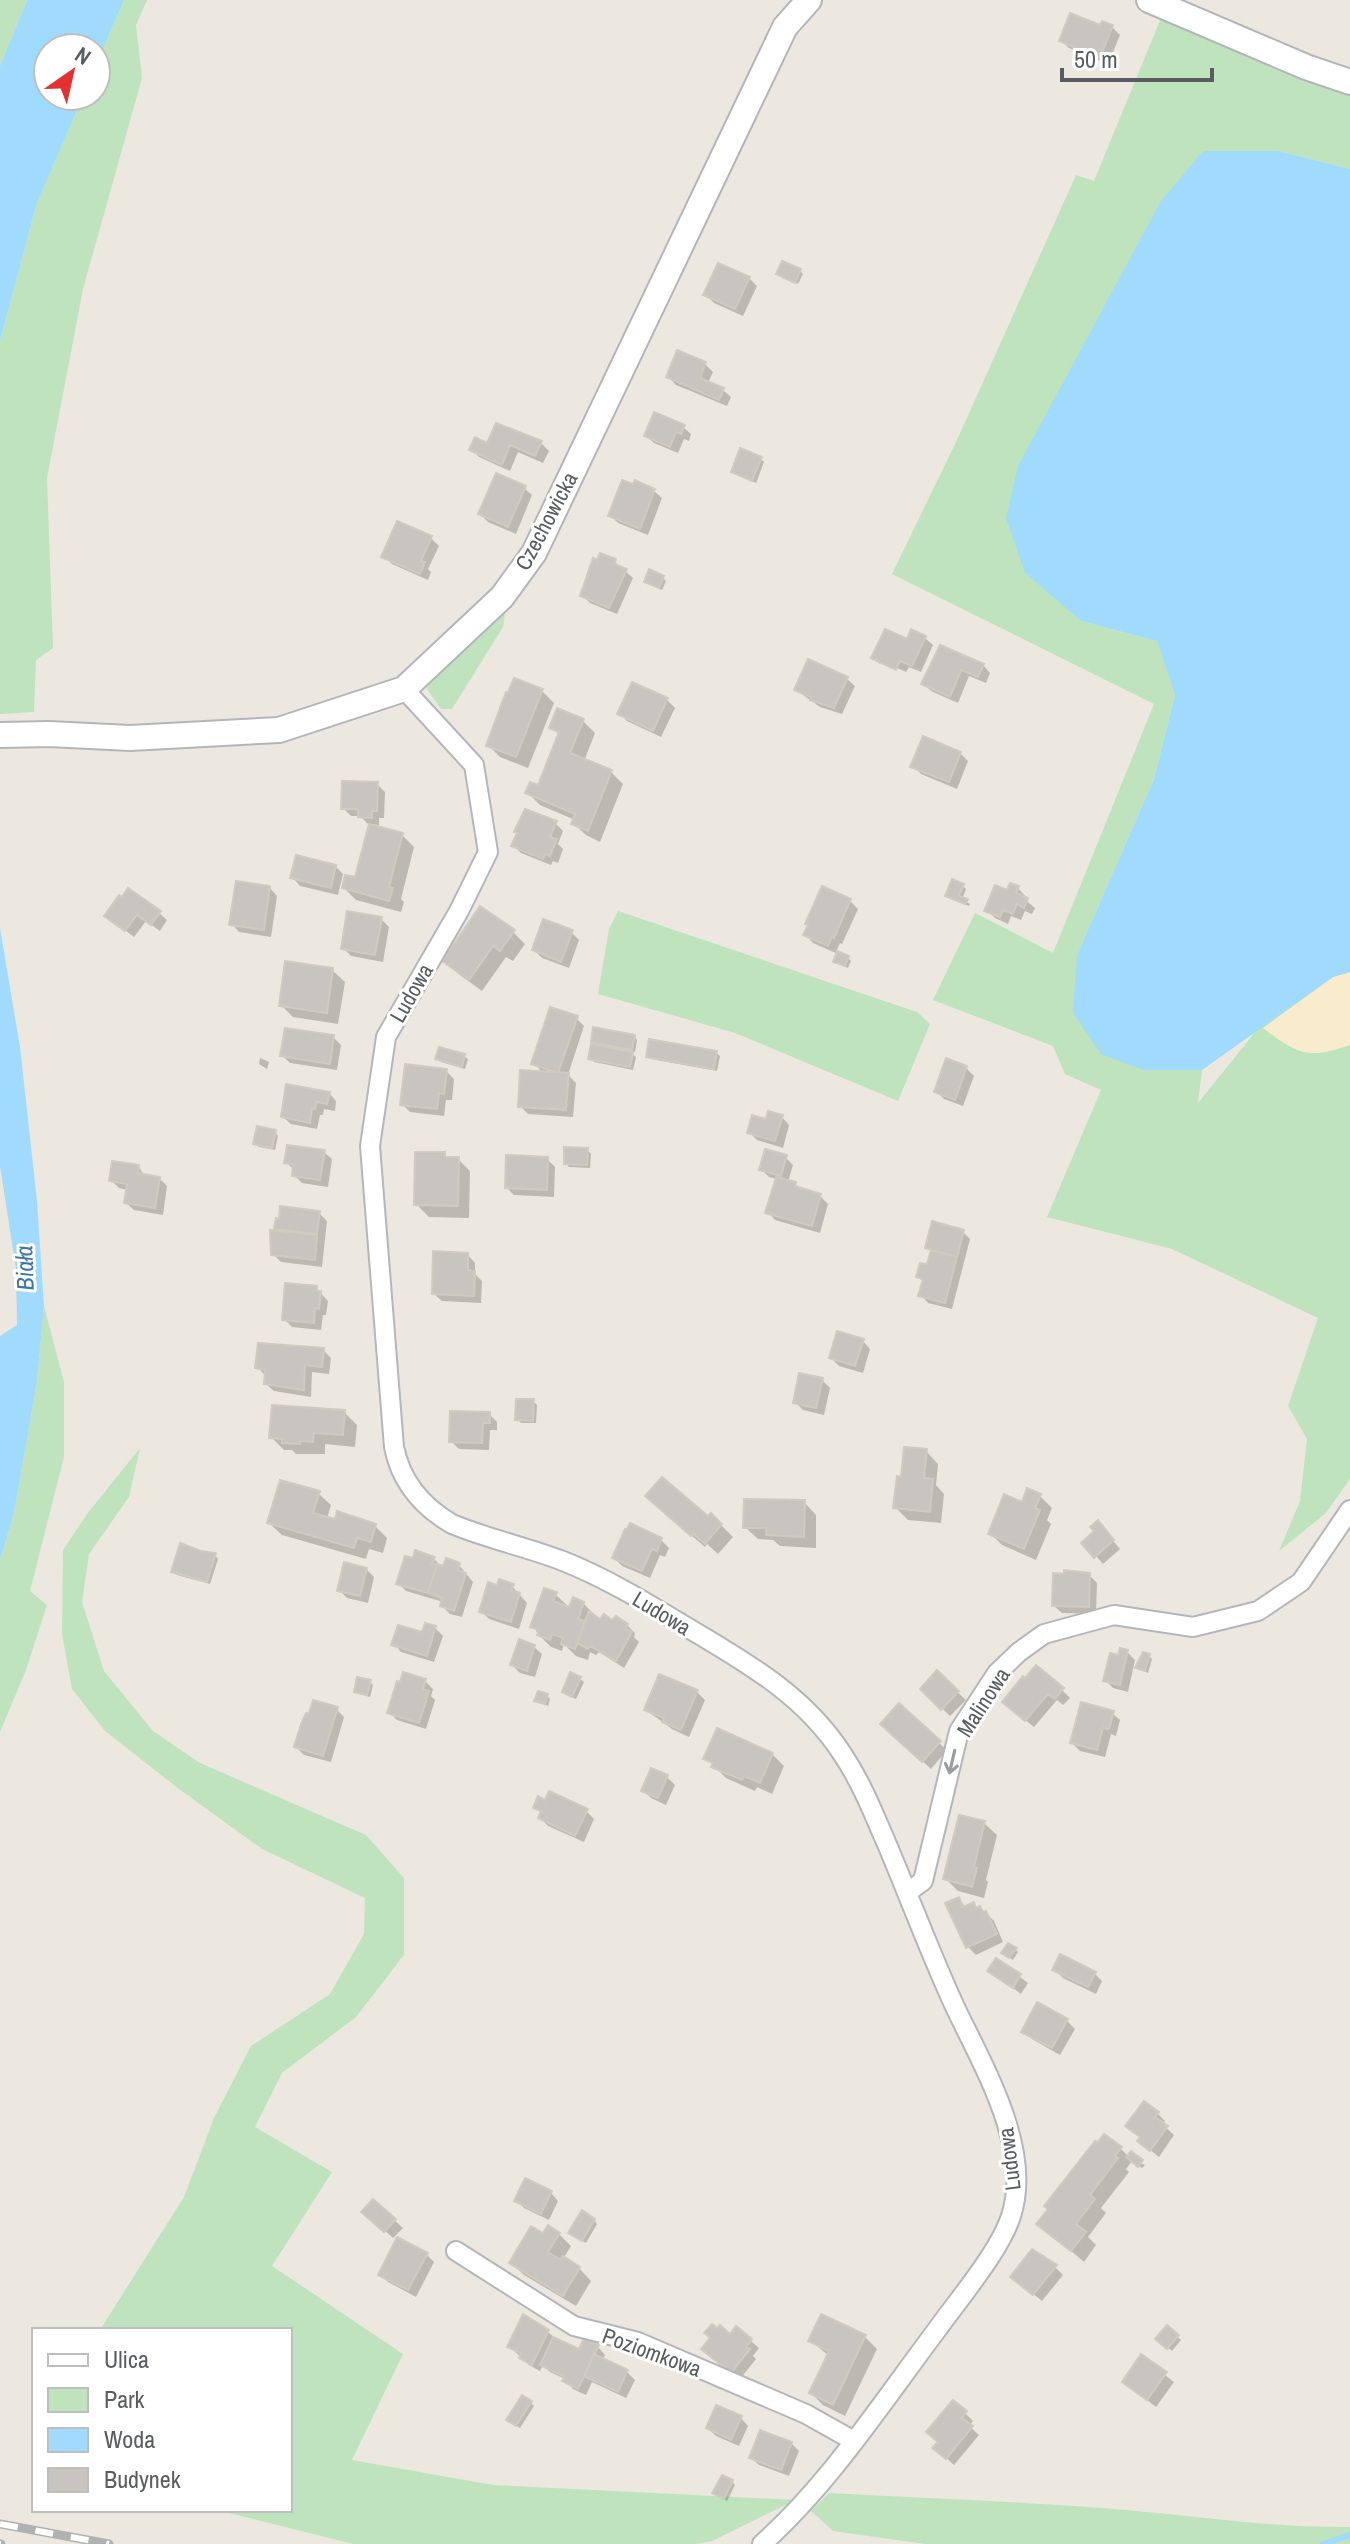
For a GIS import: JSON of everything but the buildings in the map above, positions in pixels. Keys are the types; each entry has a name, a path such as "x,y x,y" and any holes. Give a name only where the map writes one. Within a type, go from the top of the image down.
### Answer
{"street":[{"name":"Czechowicka","path":"0,735 130,738 279,730 404,689 502,597 534,553 785,27 809,0"},
{"path":"1149,0 1306,67 1350,82"},
{"name":"Ludowa","path":"404,689 474,765 488,852 459,911 386,1037 370,1146 394,1447 401,1471 418,1499 452,1524 558,1559 613,1584 761,1672 788,1692 820,1724 844,1757 869,1801 1007,2123 1014,2160 1015,2195 1003,2235 975,2278 854,2441 802,2505 762,2544"},
{"name":"Malinowa","path":"908,1892 923,1881 959,1731 997,1673 1044,1634 1114,1615 1193,1627 1258,1611 1301,1582 1350,1510"},
{"name":"Poziomkowa","path":"456,2251 574,2326 638,2342 806,2414 854,2441"}],"green space":[{"path":"0,0 27,0 0,66"},
{"path":"124,0 147,0 136,25 142,78 83,289 47,478 53,648 36,660 34,712 0,714 0,341 36,206 76,112 112,112 110,32"},
{"path":"1161,18 1303,78 1350,94 1350,169 1279,151 1081,621 1157,641 1175,695 1154,779 1077,955 1144,1070 1202,1070 1198,1103 1252,1036 1350,853 1350,1479 1326,1513 1279,1551 1300,1501 1307,1439 1288,1406 1318,1318 1172,1249 1047,1217 1101,1090 1065,1074 1053,1046 933,1000 975,913 1053,953 1154,704 892,574 957,440 1076,175 1094,181"},
{"path":"506,606 503,627 452,709 441,709 427,689 430,674"},
{"path":"618,911 917,1012 930,1024 898,1101 735,1033 598,994 609,929"},
{"path":"44,1306 64,1382 64,1457 30,1591 47,1605 26,1670 0,1732 0,1560 14,1513 37,1381"},
{"path":"140,1448 129,1497 89,1554 82,1602 104,1671 153,1731 200,1763 366,1835 404,1878 404,1955 356,2017 282,2073 255,2127 332,2172 272,2266 403,2354 352,2460 493,2485 796,2500 712,2541 696,2544 353,2544 225,2512 292,2512 292,2328 101,2328 184,2197 214,2118 251,2046 330,1994 364,1934 365,1898 262,1849 105,1731 72,1689 62,1634 63,1550 87,1514"},
{"path":"829,2493 1068,2506 1257,2523 1350,2527 1350,2544 925,2544 833,2531 811,2511"}],"sand":[{"path":"1350,972 1350,1045 1323,1052 1304,1052 1285,1044 1263,1028 1333,977"}],"water":[{"path":"27,0 124,0 110,32 32,32 32,112 76,112 36,206 0,341 0,66"},
{"path":"1203,151 1279,151 1350,169 1350,972 1333,977 1202,1070 1144,1070 1101,1054 1073,1013 1077,955 1154,779 1175,695 1157,641 1081,621 1025,573 1006,518 1018,466 1161,201"},
{"name":"Biała","path":"0,928 20,1047 37,1201 44,1306 37,1381 14,1513 0,1560 0,1336 17,1325 16,1269 0,1166"}],"waterway":[{"path":"1323,2544 1350,2535"}],"railway":[{"path":"0,2524 109,2544"}]}
